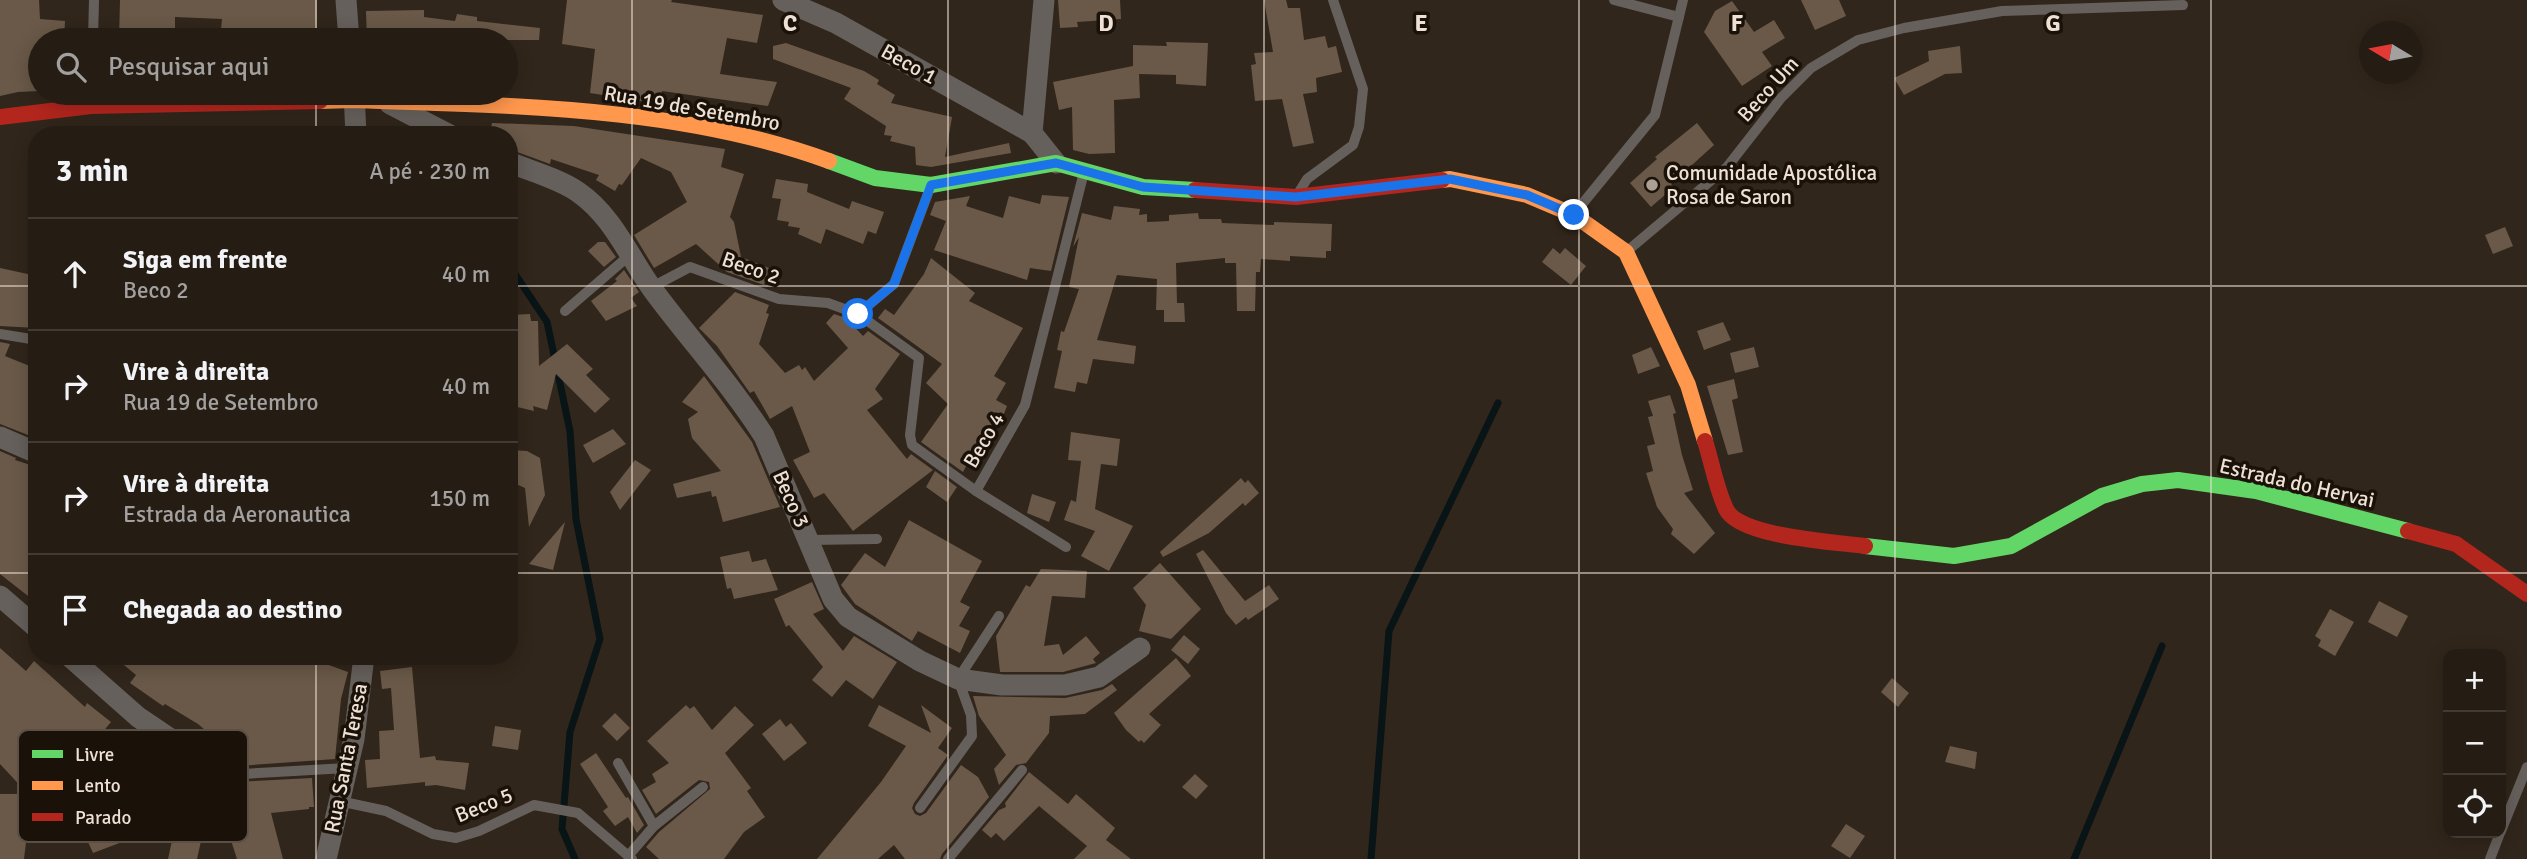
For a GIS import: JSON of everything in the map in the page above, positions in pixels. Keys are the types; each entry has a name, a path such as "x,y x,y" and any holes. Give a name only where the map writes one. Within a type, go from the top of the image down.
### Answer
{"street":[{"path":"346,0 348,28"},
{"name":"Beco 1","path":"783,0 836,23 1032,133"},
{"path":"1044,0 1032,133 1056,163 1143,187 1296,197 1450,179 1527,195 1574,215 1626,252"},
{"name":"Rua 19 de Setembro","path":"0,117 61,105"},
{"path":"354,105 356,126"},
{"path":"392,105 433,126"},
{"name":"Rua 19 de Setembro","path":"480,105 576,109 736,133 801,151 875,177 931,185 1056,163"},
{"name":"Beco 3","path":"518,166 577,191 595,206 652,287 758,427 810,540 833,599 848,617 920,662 958,678 1002,685 1065,685 1099,677 1140,648"},
{"name":"Estrada do Hervai","path":"1626,252 1688,385 1727,512 1745,524 1775,536 1954,556 2011,546 2102,496 2142,484 2178,480 2256,491 2456,544 2527,594"},
{"path":"0,437 28,449"},
{"path":"0,596 28,620"},
{"path":"79,665 138,717 157,730"},
{"name":"Rua Santa Teresa","path":"326,859 354,739 362,665"}],"lane":[{"path":"93,28 94,0"},
{"path":"1296,197 1307,179 1353,145 1359,127 1363,89 1333,0"},
{"path":"1614,0 1679,17"},
{"path":"1574,215 1655,115 1683,0"},
{"name":"Beco Um","path":"1626,252 1727,167 1781,98 1811,68 1858,40 1904,28 2002,11 2183,5"},
{"name":"Beco 4","path":"858,314 919,358 912,445 976,491 1025,405 1084,172"},
{"path":"858,314 894,284 931,185"},
{"path":"565,311 631,254"},
{"name":"Beco 2","path":"652,287 690,267 779,299 828,303 858,314"},
{"path":"0,334 28,339"},
{"path":"976,491 1066,547"},
{"path":"810,540 877,539"},
{"path":"920,808 972,736 971,715 958,678 999,616"},
{"path":"618,763 654,826"},
{"path":"2506,818 2527,767"},
{"path":"248,774 347,768"},
{"path":"948,859 1022,770"},
{"path":"630,858 654,826 703,787"},
{"name":"Beco 5","path":"339,801 386,811 433,834 456,838 479,831 534,806 578,813 630,858"},
{"path":"2490,859 2498,838"}],"building":[{"path":"0,0 39,0 40,19 65,21 65,28 28,28 28,92 0,96"},
{"path":"120,0 317,0 317,28 221,28 222,19 175,17 175,28 119,28"},
{"path":"567,0 672,0 671,2 763,15 757,43 727,38 720,74 777,82 768,106 662,91 661,104 590,93 595,49 562,44"},
{"path":"1058,0 1120,0 1121,19 1077,22 1078,27 1060,28"},
{"path":"1264,0 1286,0 1288,8 1300,8 1304,40 1325,36 1328,48 1336,46 1342,72 1316,78 1317,92 1303,94 1314,143 1293,147 1282,99 1255,101 1251,65 1256,64 1254,53 1273,52"},
{"path":"1801,0 1839,0 1846,16 1815,30"},
{"path":"1732,1 1754,32 1774,20 1785,38 1762,52 1772,66 1742,86 1704,32 1715,11"},
{"path":"424,10 424,17 455,21 457,14 477,17 477,21 540,28 539,40 518,40 518,28 367,28 366,11"},
{"path":"1166,42 1208,43 1206,86 1176,84 1176,75 1139,74 1140,98 1114,100 1115,153 1089,154 1073,150 1072,107 1059,110 1053,82 1133,66 1133,45 1167,46"},
{"path":"786,43 864,71 879,80 877,84 895,95 891,103 952,117 945,157 1009,143 1011,153 931,167 916,165 915,147 890,141 892,136 884,135 886,126 844,99 851,88 773,59 773,46"},
{"path":"1960,46 1962,73 1945,74 1904,95 1894,78 1929,61 1928,51"},
{"path":"492,123 574,126 725,149 721,167 744,174 730,217 734,222 741,257 769,268 764,285 727,272 696,244 654,268 634,235 687,202 671,172 641,158 615,191 596,180 599,175 551,159 550,164 518,152 518,126 491,126"},
{"path":"1697,123 1714,145 1671,184 1674,187 1651,207 1630,183 1657,159 1655,157"},
{"path":"776,179 808,184 807,192 849,209 852,201 884,212 876,234 868,231 863,244 826,229 821,244 798,234 800,228 777,220 781,199 772,198"},
{"path":"1042,195 1069,197 1051,271 1030,268 1027,280 934,250 946,221 930,215 935,202 970,196 966,206 1003,218 1009,196 1040,204"},
{"path":"1114,206 1140,209 1139,215 1147,214 1147,222 1169,221 1169,215 1198,213 1199,219 1221,219 1222,223 1332,224 1331,251 1326,251 1326,258 1290,256 1290,261 1261,259 1260,272 1256,272 1255,311 1237,311 1236,263 1225,263 1225,258 1176,263 1177,303 1184,303 1185,322 1164,322 1164,310 1156,310 1157,279 1117,275 1097,340 1136,346 1134,364 1093,359 1087,384 1077,382 1075,392 1054,388 1062,351 1057,350 1061,331 1064,332 1079,289 1069,287 1079,237 1073,247 1082,213 1111,220"},
{"path":"2505,227 2513,246 2493,254 2485,235"},
{"path":"598,242 605,242 616,257 604,267 588,251"},
{"path":"1553,248 1560,254 1565,248 1586,266 1571,285 1542,262"},
{"path":"931,258 975,293 969,301 1023,328 994,376 1006,383 996,400 1007,406 1000,424 994,421 963,472 921,442 948,404 926,383 942,364 878,318 885,309 894,315 924,274"},
{"path":"0,268 28,274 28,328 0,326"},
{"path":"624,270 639,292 631,298 637,306 606,321 591,301 617,281 615,279"},
{"path":"735,292 769,305 766,313 769,314 759,344 785,373 799,365 802,370 805,367 814,381 848,348 826,323 834,314 846,318 863,336 868,331 900,354 875,389 883,399 867,410 907,459 911,454 933,470 853,531 824,493 814,498 793,460 810,452 792,406 770,419 754,391 750,393 717,346 699,328"},
{"path":"530,314 531,321 538,321 539,366 567,344 593,369 586,375 610,399 595,413 556,374 547,410 533,406 534,411 518,407 518,315"},
{"path":"1723,322 1731,340 1704,350 1697,331"},
{"path":"0,342 10,344 5,356 28,365 28,435 0,424"},
{"path":"1651,347 1660,366 1638,374 1632,355"},
{"path":"1754,347 1759,367 1735,373 1730,353"},
{"path":"704,376 752,442 780,507 723,522 716,496 712,497 711,491 677,498 673,484 721,471 692,438 688,419 698,412 682,402"},
{"path":"1734,379 1738,398 1732,400 1743,452 1728,455 1707,386"},
{"path":"1670,395 1676,413 1673,414 1682,455 1693,490 1684,493 1715,533 1694,554 1671,534 1673,529 1657,507 1646,473 1653,471 1647,446 1655,444 1648,417 1653,416 1648,401"},
{"path":"613,429 626,444 593,463 583,445"},
{"path":"1071,432 1120,439 1117,466 1101,464 1095,509 1133,526 1109,571 1081,556 1095,531 1064,520 1071,500 1076,502 1081,461 1068,460"},
{"path":"518,450 527,451 540,458 545,495 529,527 525,488 518,485"},
{"path":"0,451 28,464 28,596 0,574"},
{"path":"635,460 651,470 620,510 610,492"},
{"path":"935,471 957,487 947,502 926,487"},
{"path":"1241,478 1245,483 1248,480 1259,493 1245,506 1243,503 1209,533 1163,557 1160,552"},
{"path":"1032,494 1056,502 1049,522 1027,513"},
{"path":"909,520 982,561 960,602 970,607 959,626 970,631 960,653 918,631 912,641 855,604 841,585 865,553 885,567"},
{"path":"565,522 553,570 529,564"},
{"path":"1203,550 1245,601 1269,585 1279,599 1236,625 1226,613 1196,554"},
{"path":"749,551 752,562 766,559 778,590 734,599 731,588 727,589 720,557"},
{"path":"1160,563 1201,609 1171,639 1139,631 1146,605 1133,588"},
{"path":"1041,569 1087,571 1085,598 1052,596 1044,646 1059,644 1063,655 1086,636 1100,653 1093,659 1096,663 1063,672 1000,672 996,636 1026,585 1030,587"},
{"path":"812,582 824,609 813,614 843,651 854,636 897,662 873,699 846,680 832,697 812,680 823,667 789,625 786,627 774,599"},
{"path":"2379,601 2408,616 2397,637 2368,622"},
{"path":"2330,609 2354,622 2335,656 2318,646 2321,640 2315,636"},
{"path":"1184,635 1200,649 1188,664 1171,650"},
{"path":"0,648 26,671 31,665 38,665 85,707 87,703 111,722 104,730 18,730 18,783 0,764"},
{"path":"1176,658 1191,676 1149,714 1161,725 1144,743 1141,740 1139,742 1114,713"},
{"path":"124,665 329,665 348,672 341,699 335,759 248,765 248,730 205,730 130,683 136,675"},
{"path":"412,667 420,758 435,756 436,760 469,763 465,790 425,786 425,782 367,788 365,760 380,759 379,731 394,730 391,688 382,689 380,671"},
{"path":"1892,678 1909,693 1898,707 1881,692"},
{"path":"1112,684 1117,690 1085,714 1050,716 1049,733 1026,763 1016,765 999,785 994,769 1006,755 979,716 973,696 1065,698 1102,690"},
{"path":"686,705 690,709 694,706 712,730 735,706 754,725 725,753 751,788 747,791 765,817 744,832 724,859 659,859 646,847 659,832 710,789 709,782 699,780 656,814 642,790 656,782 652,774 669,763 647,741"},
{"path":"879,705 931,733 921,705 952,728 938,748 948,755 914,803 912,808 915,814 920,816 926,813 961,765 978,777 989,797 940,859 905,859 894,845 878,859 817,859 881,782 906,746 868,726"},
{"path":"615,713 630,728 617,741 602,726"},
{"path":"780,719 786,727 791,723 807,743 784,761 762,734"},
{"path":"495,726 521,730 518,750 492,746"},
{"path":"1950,746 1977,752 1975,769 1945,762"},
{"path":"596,753 626,798 628,797 644,825 637,833 628,817 615,826 603,811 608,807 580,764"},
{"path":"1029,772 1068,804 1076,794 1115,828 1106,840 1131,859 1074,859 1087,846 1039,806 1004,841 996,833 991,838 982,830 999,810 1006,807 1005,803"},
{"path":"1195,774 1208,786 1196,799 1182,787"},
{"path":"312,778 314,807 271,813 283,859 237,859 232,842 248,842 248,781"},
{"path":"0,794 18,794 18,842 26,842 24,859 0,859"},
{"path":"1846,824 1865,836 1850,858 1831,846"},
{"path":"88,842 122,842 93,853"},
{"path":"172,842 201,842 197,859 168,859"}],"waterway":[{"path":"518,278 547,322 570,431 576,519 600,639 570,732 562,829 575,859"},
{"path":"1371,859 1389,631 1498,403"},
{"path":"2074,859 2162,646"}],"traffic: fast":[{"path":"829,161 875,178 931,185 1056,163 1143,187 1195,190"},
{"path":"1865,546 1954,556 2011,546 2102,496 2142,484 2178,480 2256,491 2408,531"}],"traffic: slow":[{"path":"494,105 654,119 772,143 829,161"},
{"path":"1442,180 1450,179 1527,195 1574,215 1626,252 1688,385 1705,441"}],"traffic: jam":[{"path":"0,117 91,106 137,105"},
{"path":"1195,190 1296,197 1442,180"},
{"path":"1705,441 1726,509 1735,518 1768,532 1865,546"},
{"path":"2408,531 2456,544 2527,594"}],"place":[{"name":"Comunidade Apostólica Rosa de Saron","path":"1652,185"}],"route":[{"path":"858,314 894,284 931,185 1056,163 1143,187 1296,197 1450,179 1527,195 1574,215"}]}
